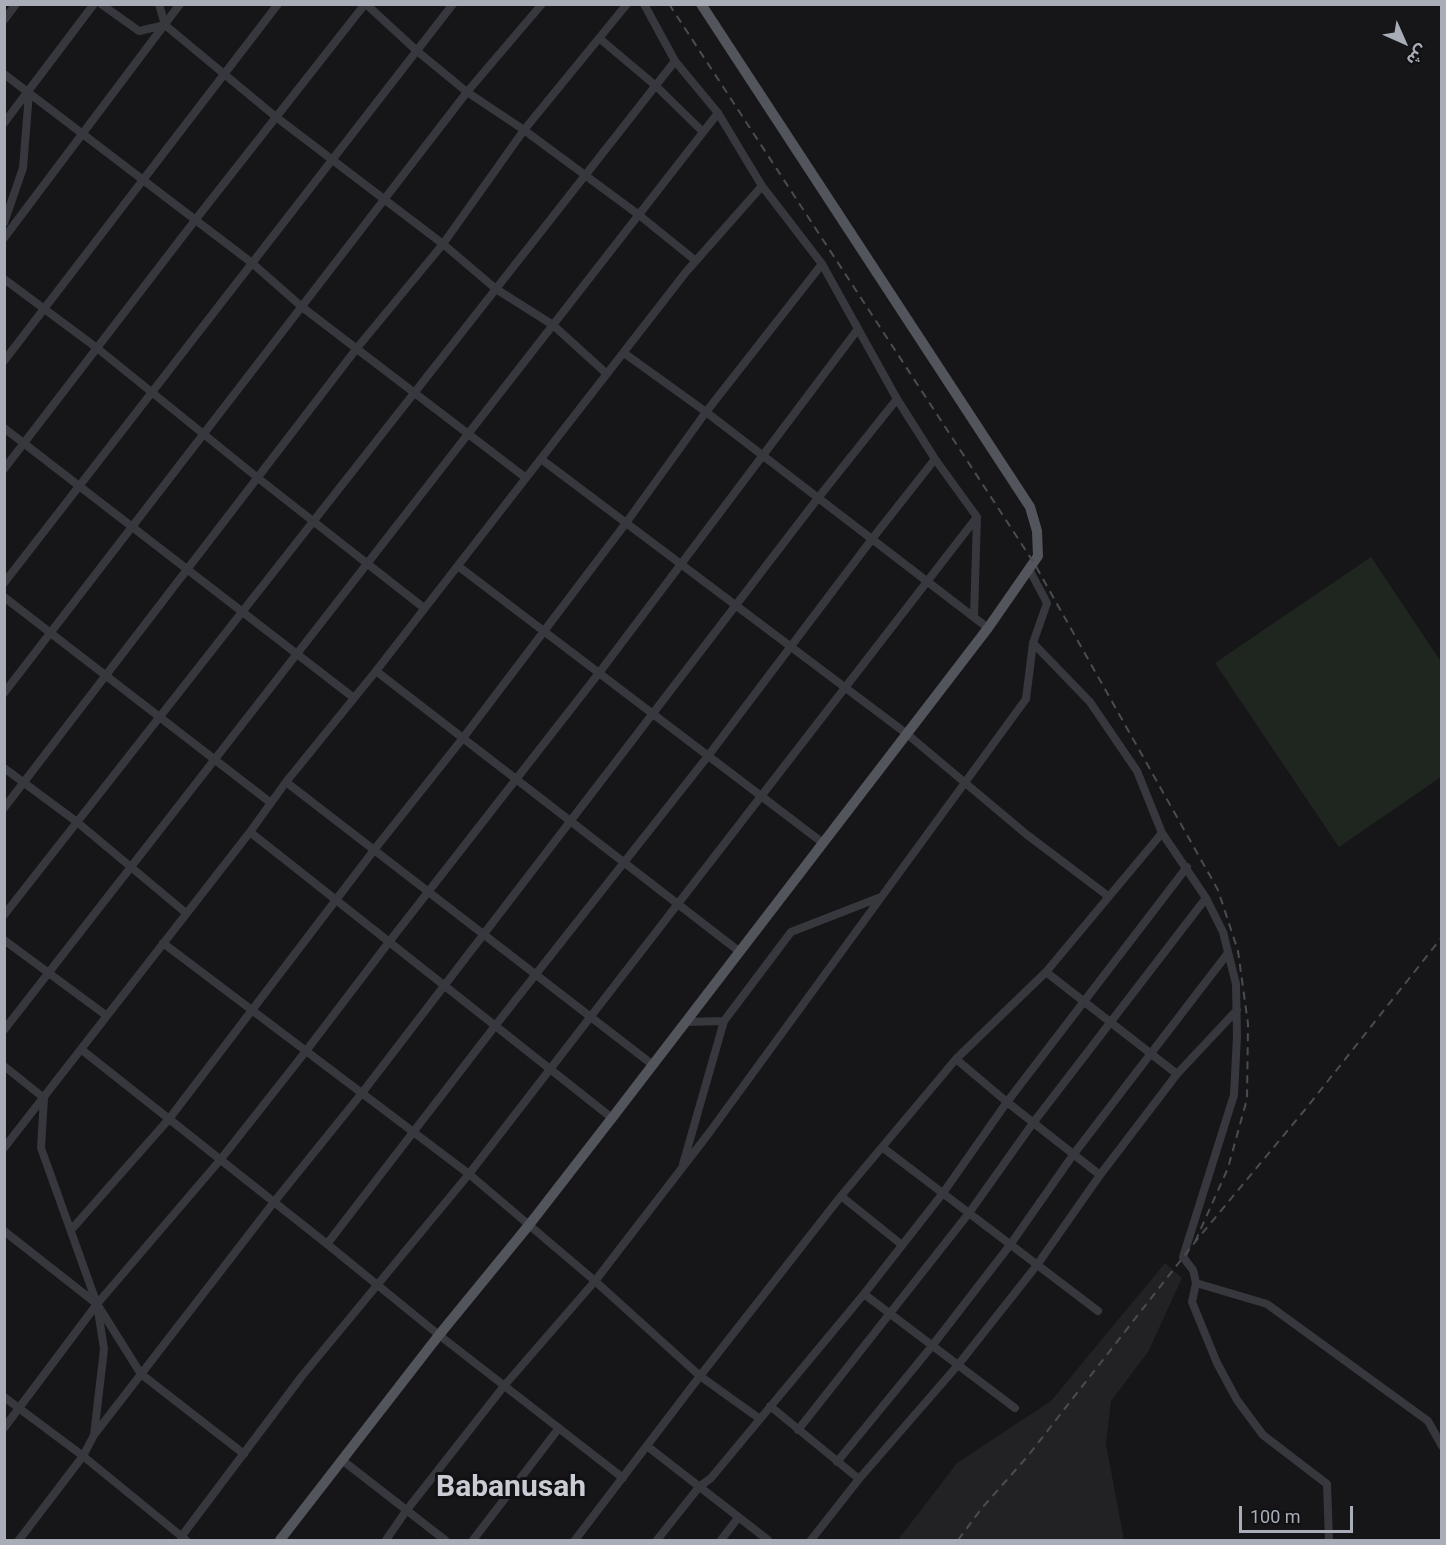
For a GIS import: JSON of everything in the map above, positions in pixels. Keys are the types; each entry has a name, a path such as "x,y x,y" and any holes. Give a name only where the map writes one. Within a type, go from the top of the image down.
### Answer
{"main road":[{"path":"280,1540 439,1335 529,1225 908,734 988,628 1038,556 1037,531 1030,507 701,4"}],"street":[{"path":"4,20 16,4"},
{"path":"4,123 94,4"},
{"path":"101,4 139,31 165,25"},
{"path":"159,4 165,25 276,117 443,244 496,289 553,325 607,374"},
{"path":"4,237 180,4"},
{"path":"4,361 278,4"},
{"path":"4,469 365,4 467,92 524,130 639,215 696,261"},
{"path":"4,583 453,4"},
{"path":"4,693 467,92 542,4"},
{"path":"4,808 357,348 443,244 524,130 627,4"},
{"path":"644,4 675,61 718,113 762,186 822,264 897,399 935,459 977,517 974,617"},
{"path":"599,38 656,86 704,132"},
{"path":"4,915 675,61"},
{"path":"4,74 196,219 252,263 302,307 525,478"},
{"path":"4,223 23,168 29,91"},
{"path":"4,1030 718,113"},
{"path":"4,1148 250,832 286,782 376,671 624,352 696,261 762,186"},
{"path":"71,1230 169,1119 374,850 463,738 626,523 706,412 822,264"},
{"path":"4,279 97,348 424,609"},
{"path":"4,1428 97,1304 221,1160 306,1051 388,942 599,673 858,329"},
{"path":"624,352 988,628"},
{"path":"19,1540 83,1456 94,1435 274,1202 362,1093 652,713 897,399"},
{"path":"4,428 354,698"},
{"path":"541,459 908,734 1026,834 1108,896"},
{"path":"327,1244 708,756 935,459"},
{"path":"4,1397 83,1456 183,1539 302,1376 469,1174 977,517"},
{"path":"458,566 824,843"},
{"path":"386,1540 504,1386 595,1281 681,1169 1026,699 1033,643 1047,603 1029,569"},
{"path":"4,597 271,803"},
{"path":"1033,643 1090,702 1137,771 1162,832 1206,898 1222,932 1236,984 1238,1036 1233,1095 1183,1257 1193,1270 1196,1283 1192,1302 1217,1363 1237,1400 1263,1435 1327,1484 1329,1540"},
{"path":"376,671 740,952"},
{"path":"4,768 77,822 186,913"},
{"path":"286,782 653,1065"},
{"path":"250,832 612,1118"},
{"path":"576,1540 700,1376 841,1196 956,1059 1046,972 1162,832"},
{"path":"657,1540 699,1487 711,1478 864,1294 943,1193 1007,1102 1187,867"},
{"path":"681,1169 724,1021 792,932 882,897"},
{"path":"798,1430 969,1213 1033,1123 1206,898"},
{"path":"4,940 107,1016"},
{"path":"163,943 469,1174 595,1281 700,1376 760,1419"},
{"path":"837,1462 932,1346 1010,1245 1073,1155 1228,953"},
{"path":"1046,972 1177,1074"},
{"path":"811,1540 859,1479 958,1365 1177,1074 1237,1010"},
{"path":"686,1022 724,1021"},
{"path":"82,1050 439,1335 623,1478"},
{"path":"956,1059 1100,1175"},
{"path":"4,1066 44,1098"},
{"path":"44,1098 41,1148 97,1304 104,1349 94,1435"},
{"path":"882,1147 1098,1311"},
{"path":"841,1196 902,1245"},
{"path":"4,1231 97,1304 141,1374 244,1454"},
{"path":"1196,1283 1267,1304 1428,1421 1442,1446"},
{"path":"864,1294 1015,1408"},
{"path":"770,1406 859,1479"},
{"path":"473,1540 559,1428"},
{"path":"647,1446 768,1540"},
{"path":"342,1460 439,1539"},
{"path":"721,1540 738,1518"}],"shaded area":[{"path":"1371,557 1441,662 1441,777 1339,847 1215,663"},
{"path":"1165,1263 1182,1278 1148,1352 1111,1401 1106,1444 1124,1540 898,1540 957,1463 1051,1401"}],"railway":[{"path":"669,4 1034,563 1218,890 1238,951 1248,1024 1247,1099 1228,1168 1195,1242"},
{"path":"958,1540 982,1508 1027,1457 1195,1242 1308,1106 1442,937"}],"district":[{"name":"Babanusah","path":"511,1488"}]}
